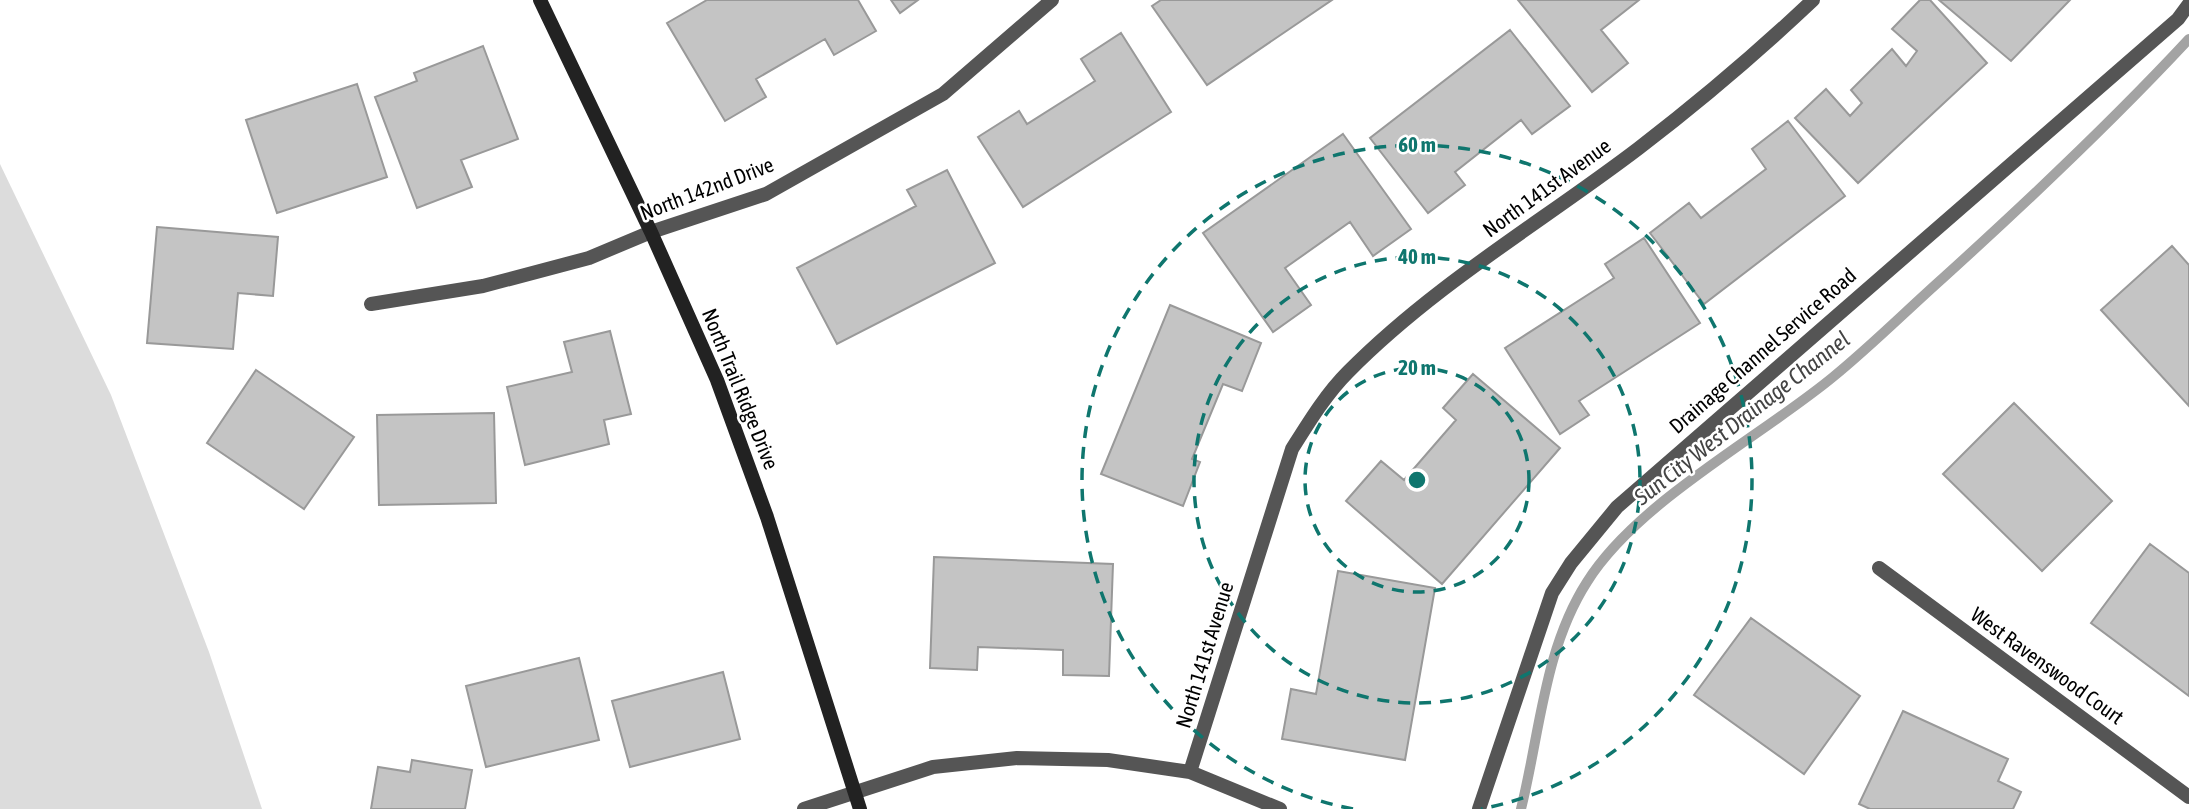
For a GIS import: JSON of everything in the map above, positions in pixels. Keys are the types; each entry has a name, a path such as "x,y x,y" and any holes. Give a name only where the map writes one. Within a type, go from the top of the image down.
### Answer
{"street":[{"name":"North Trail Ridge Drive","path":"540,0 651,232 717,380 762,505 860,809"},
{"name":"North 142nd Drive","path":"371,304 482,286 576,262 651,232 766,194 943,94 1052,0"},
{"name":"North 141st Avenue","path":"1190,772 1292,449 1314,413 1348,372 1417,311 1518,232 1638,149 1771,40 1813,0"},
{"name":"Drainage Channel Service Road","path":"1479,809 1552,593 1571,563 1617,507 2168,28 2189,4"},
{"name":"West Ravenswood Court","path":"1879,568 2189,797"},
{"path":"804,809 933,768 1017,758 1108,760 1190,772 1280,809"}],"shaded area":[{"path":"0,164 111,395 209,652 262,809 0,809"}],"building":[{"path":"707,0 858,0 876,31 834,55 825,39 756,79 766,97 725,121 667,23"},
{"path":"891,0 918,0 900,13"},
{"path":"1161,0 1332,0 1207,85 1152,6"},
{"path":"1518,0 1639,0 1601,30 1628,63 1592,92"},
{"path":"1920,0 1930,0 1987,63 1858,183 1795,118 1826,89 1850,116 1862,103 1851,90 1892,49 1906,66 1917,51 1892,29"},
{"path":"1939,0 2070,0 2011,61"},
{"path":"1510,30 1570,106 1532,134 1521,120 1455,172 1465,185 1428,213 1370,138"},
{"path":"1121,33 1171,112 1023,207 978,137 1019,111 1027,124 1095,81 1081,59"},
{"path":"483,46 518,139 461,160 472,187 417,208 375,97 417,81 414,73"},
{"path":"357,84 387,177 277,213 246,120"},
{"path":"1788,121 1845,196 1704,304 1650,233 1689,203 1701,218 1766,169 1752,149"},
{"path":"1343,134 1411,229 1373,256 1350,222 1285,268 1311,305 1273,332 1203,233"},
{"path":"947,170 995,263 837,344 797,268 916,206 907,190"},
{"path":"157,227 278,237 273,296 238,293 233,349 147,343"},
{"path":"1644,238 1700,323 1579,401 1589,415 1560,434 1505,348 1614,278 1605,264"},
{"path":"2172,246 2189,265 2189,406 2101,310"},
{"path":"1170,305 1261,343 1242,391 1223,384 1192,459 1200,462 1183,506 1101,474"},
{"path":"610,331 631,414 604,420 609,444 525,465 507,387 572,372 564,342"},
{"path":"256,370 354,437 304,509 207,443"},
{"path":"1473,374 1560,448 1442,584 1346,501 1381,461 1404,480 1456,420 1443,408"},
{"path":"2014,403 2112,501 2042,571 1943,474"},
{"path":"494,413 496,503 379,505 377,415"},
{"path":"2150,544 2189,573 2189,696 2091,623"},
{"path":"934,557 1113,564 1109,676 1063,675 1063,650 978,647 977,670 930,668"},
{"path":"1338,571 1435,588 1405,760 1282,739 1291,689 1316,694"},
{"path":"1751,618 1860,696 1804,774 1694,695"},
{"path":"579,658 599,740 486,767 466,686"},
{"path":"723,672 740,739 630,767 612,701"},
{"path":"1903,711 2008,759 1998,781 2021,792 2013,809 1870,809 1859,804"},
{"path":"412,760 472,770 465,809 371,809 378,767 410,772"}],"waterway":[{"name":"Sun City West Drainage Channel","path":"1521,809 1545,692 1561,635 1587,582 1609,553 1667,498 1803,400 1861,353 2069,161 2189,39"}]}
